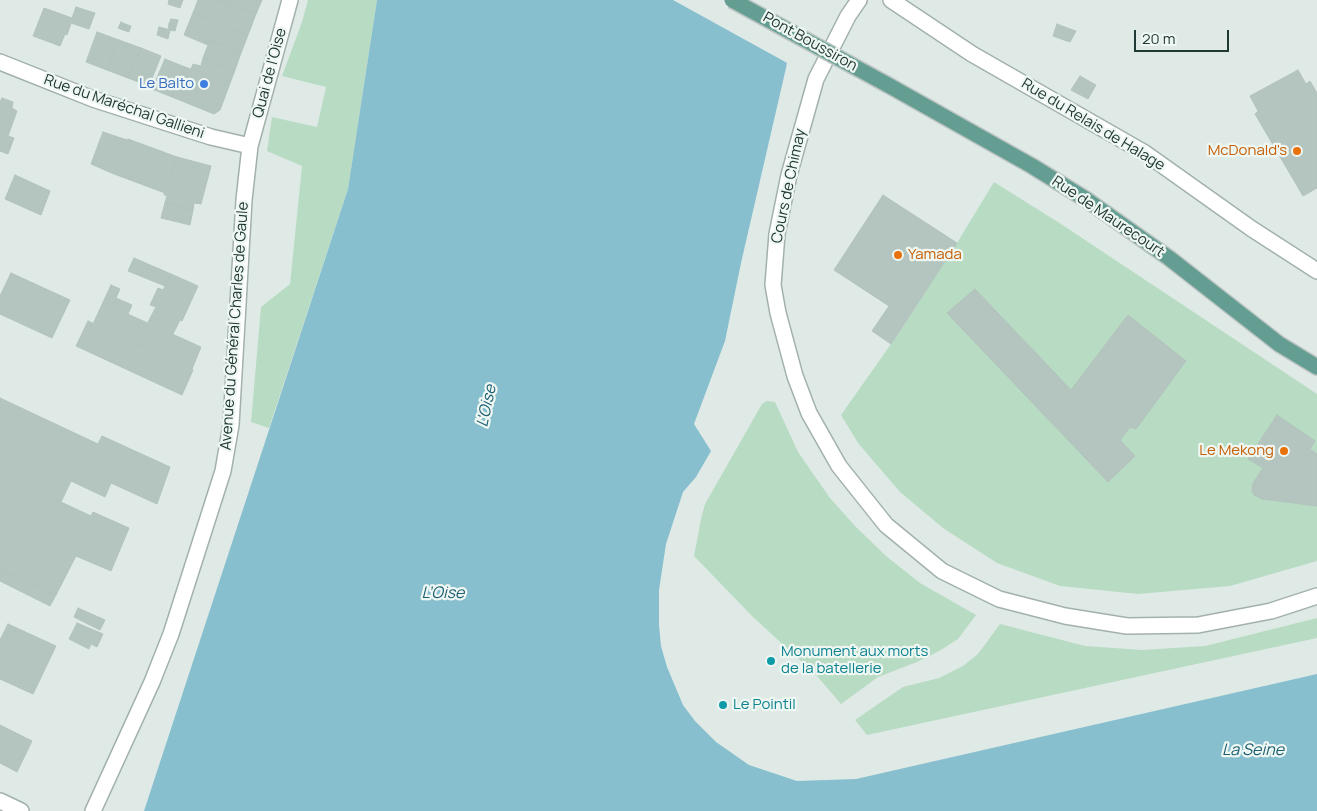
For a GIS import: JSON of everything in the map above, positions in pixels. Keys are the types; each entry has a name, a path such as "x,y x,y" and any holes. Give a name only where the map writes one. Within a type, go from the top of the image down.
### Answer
{"main road":[{"name":"Pont Boussiron","path":"732,0 888,85"},
{"name":"Rue de Maurecourt","path":"888,85 1087,200 1169,258 1279,344 1317,367"}],"street":[{"name":"Quai de l'Oise","path":"250,146 290,0"},
{"name":"Cours de Chimay","path":"859,0 848,16 816,79 787,185 777,234 773,285 778,314 795,376 808,414 839,466 886,525 942,571 999,599 1065,616 1126,626 1198,625 1271,611 1317,596"},
{"name":"Rue du Relais de Halage","path":"891,0 972,54 1145,153 1252,229 1317,271"},
{"name":"Rue du Maréchal Gallieni","path":"0,62 93,99 210,137 250,146"},
{"name":"Avenue du Général Charles de Gaule","path":"93,811 141,708 171,634 223,471 231,425 244,200 250,146"},
{"path":"0,801 21,811"}],"green space":[{"path":"308,0 377,0 348,189 269,428 251,422 261,307 290,284 302,166 267,151 272,117 317,127 326,87 282,76"},
{"path":"994,182 1061,224 1317,394 1317,561 1230,586 1138,594 1060,586 997,563 943,528 900,492 858,443 841,415 891,344 957,243"},
{"path":"766,401 775,402 798,452 830,498 855,526 886,556 920,583 976,615 958,639 917,662 878,677 841,704 817,676 752,616 694,556 705,504 762,404"},
{"path":"1317,618 1317,638 867,735 855,720 903,687 939,678 963,666 978,654 1000,624 1085,646 1142,650 1205,646"}],"water":[{"name":"L’Oise","path":"377,0 798,0 786,68 725,341 694,424 711,451 696,477 683,492 666,544 659,590 661,646 667,667 683,705 695,721 716,742 749,765 797,781 856,779 1317,674 1317,811 144,811 348,189"}],"pier":[{"path":"673,0 801,0 789,64"}],"building":[{"path":"169,0 183,0 180,8 168,4"},
{"path":"198,0 217,0 256,14 248,35 193,13"},
{"path":"217,0 262,0 256,14"},
{"path":"76,7 95,13 89,29 71,23 67,35 65,34 60,46 33,36 44,8 72,18"},
{"path":"193,13 248,35 241,53 210,40 208,45 184,35"},
{"path":"171,19 178,20 176,27 169,24"},
{"path":"121,22 125,24 123,30 118,28"},
{"path":"125,24 131,26 129,32 123,30"},
{"path":"169,24 176,27 175,31 168,30"},
{"path":"1057,24 1070,29 1064,40 1053,36"},
{"path":"159,27 170,30 168,39 157,35"},
{"path":"1070,29 1076,31 1070,42 1064,40"},
{"path":"97,32 119,40 107,70 86,62"},
{"path":"119,40 141,48 128,78 107,70"},
{"path":"210,40 241,53 235,70 203,58"},
{"path":"141,48 161,56 149,86 128,78"},
{"name":"Le Balto","path":"203,58 235,70 220,110 214,114 172,97 185,67 191,69 193,64 201,66"},
{"path":"165,59 185,67 172,97 152,89"},
{"name":"McDonald's","path":"1298,70 1306,84 1310,81 1317,93 1317,188 1303,196 1255,114 1258,111 1250,96"},
{"path":"1080,76 1096,85 1088,99 1071,90"},
{"path":"2,98 13,102 12,108 17,111 8,136 14,138 8,154 0,151 0,102"},
{"path":"103,132 127,140 114,174 91,164"},
{"path":"128,139 177,157 165,193 114,174"},
{"path":"177,157 211,166 201,204 194,203 193,210 165,203 167,195 164,195"},
{"path":"15,175 50,191 41,215 5,199"},
{"path":"883,195 957,243 891,344 872,331 889,306 834,270"},
{"path":"165,203 193,210 190,225 161,218"},
{"path":"134,258 171,274 165,286 128,271"},
{"path":"11,273 70,300 52,338 0,314 0,296"},
{"path":"171,274 198,286 182,321 180,320 173,334 148,322 156,307 150,305 158,288 163,290"},
{"path":"111,285 120,289 102,328 93,324"},
{"path":"975,289 1071,390 1128,315 1186,361 1136,429 1130,427 1120,440 1135,456 1108,482 947,313"},
{"path":"116,298 132,305 128,314 112,307"},
{"path":"112,307 201,347 192,369 102,328"},
{"path":"88,321 193,370 182,395 76,346"},
{"path":"0,398 98,444 102,436 170,467 157,504 111,483 105,497 71,481 61,502 91,516 93,512 129,528 111,571 76,556 56,595 0,569"},
{"path":"1277,415 1315,441 1310,449 1317,454 1317,506 1262,499 1254,495 1252,491 1253,483 1263,468 1248,459"},
{"path":"0,569 56,595 50,606 0,581"},
{"path":"78,608 105,620 100,630 74,617"},
{"path":"77,623 103,634 97,647 91,644 89,649 69,639"},
{"path":"8,624 56,646 33,694 0,679 0,640"},
{"path":"0,725 32,741 17,772 0,763"}],"place":[{"name":"Le Balto","path":"204,84"},
{"name":"McDonald's","path":"1297,151"},
{"name":"Yamada","path":"898,255"},
{"name":"Le Mekong","path":"1284,451"},
{"name":"Monument aux morts de la batellerie","path":"771,661"},
{"name":"Le Pointil","path":"723,705"}],"water label":[{"name":"L'Oise","path":"487,406"},
{"name":"La Seine","path":"1253,751"}]}
